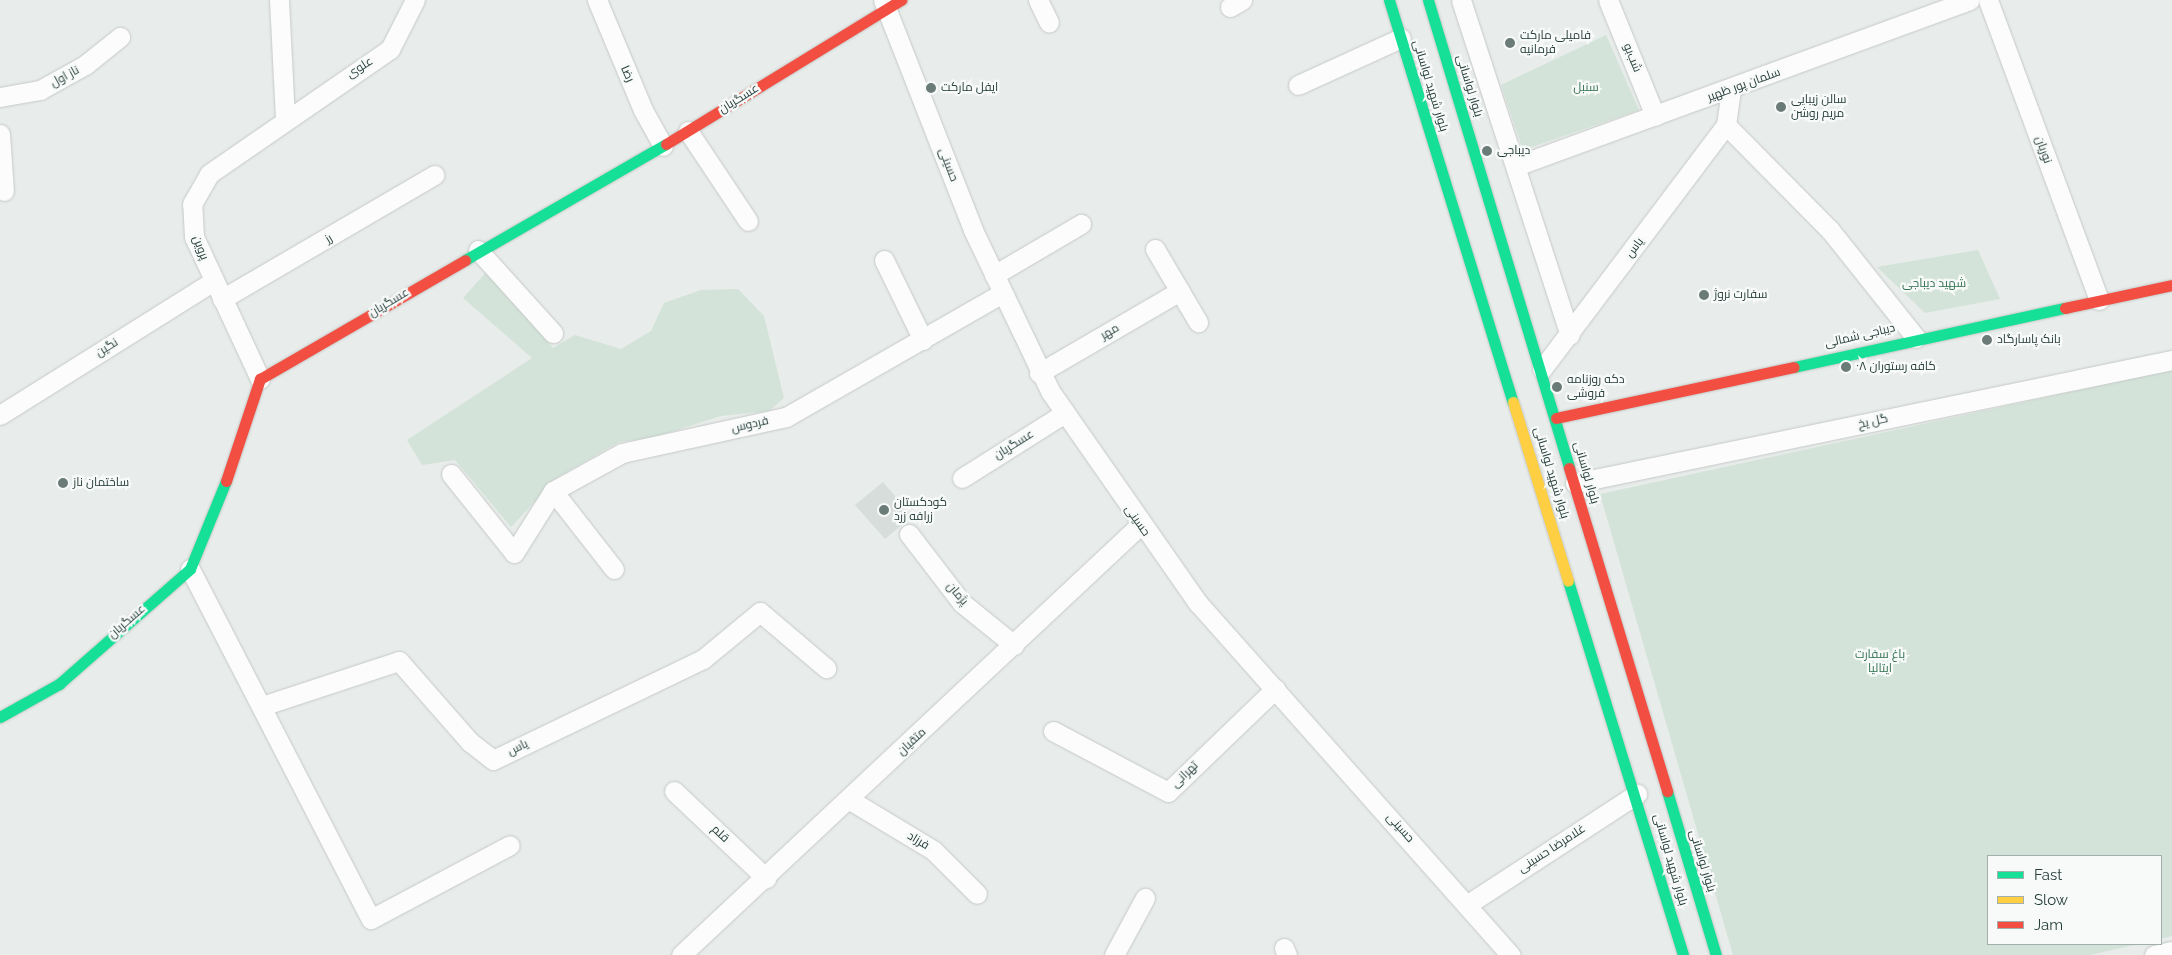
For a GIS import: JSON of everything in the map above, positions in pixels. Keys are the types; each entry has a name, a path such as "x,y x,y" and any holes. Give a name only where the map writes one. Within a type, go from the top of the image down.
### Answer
{"main road":[{"name":"بلوار شهید لواسانی","path":"1389,0 1637,794 1683,955"},
{"name":"بلوار لواسانی","path":"1428,0 1542,369 1574,483 1716,955"},
{"name":"عسگریان","path":"0,717 59,684 190,569 238,452 260,379 478,250 663,146 890,3"},
{"name":"دیباجی شمالی","path":"1556,418 1916,338 2172,285"}],"street":[{"path":"279,0 285,118"},
{"name":"علوی","path":"285,118 390,49 415,0"},
{"name":"رضا","path":"597,0 605,28 663,146"},
{"path":"1038,0 1049,23"},
{"path":"1461,0 1570,335"},
{"name":"شب‌بو","path":"1608,0 1655,116"},
{"name":"سلمان پور ظهیر","path":"1516,166 1731,90 1970,0"},
{"name":"نوریان","path":"1988,0 2099,300"},
{"name":"حسینی","path":"890,3 1001,294 1040,373 1065,413 1140,525 1198,603 1468,904 1511,955"},
{"name":"ناز اول","path":"0,97 40,90 85,65 120,37"},
{"path":"1298,85 1401,38"},
{"name":"یاس","path":"1542,369 1570,335 1726,125 1731,90"},
{"name":"پروین","path":"260,379 194,237 192,204 209,174 285,118"},
{"path":"1726,125 1830,230 1916,338"},
{"path":"688,131 748,221"},
{"path":"0,134 4,191"},
{"name":"رز","path":"222,299 434,175"},
{"path":"994,274 1081,224"},
{"path":"1155,249 1198,322"},
{"path":"478,250 552,333"},
{"path":"884,260 923,340"},
{"name":"نگین","path":"0,415 214,281"},
{"name":"مهر","path":"1040,373 1180,292"},
{"name":"فردوس","path":"451,474 514,554 552,492 622,453 786,417 1001,294"},
{"name":"گل یخ","path":"1574,483 2172,360"},
{"name":"عسگریان","path":"962,478 1065,413"},
{"path":"552,492 614,570"},
{"name":"متقیان","path":"681,955 850,800 1140,525"},
{"name":"پژمان","path":"909,534 962,603 1014,646"},
{"path":"190,569 371,919 510,845"},
{"name":"یاس","path":"262,706 399,661 470,742 493,760 703,659 760,612 826,668"},
{"name":"تهرانی","path":"1053,731 1168,792 1275,689"},
{"name":"قلم","path":"674,791 766,878"},
{"name":"غلامرضا حسینی","path":"1468,904 1637,794"},
{"name":"فرزاد","path":"850,800 933,850 977,894"},
{"path":"1114,955 1145,898"},
{"path":"2154,955 2172,951"}],"shaded area":[{"name":"کودکستان زرافه زرد","path":"883,482 912,516 885,539 855,505"}],"green space":[{"name":"سنبل","path":"1606,35 1639,110 1523,150 1501,85"},
{"name":"شهید دیباجی","path":"1978,250 2000,299 1925,313 1877,267"},
{"path":"487,271 553,348 575,335 621,349 651,331 664,303 701,290 738,289 764,316 784,398 769,411 721,416 652,438 619,442 558,477 511,527 455,460 422,465 407,440 532,358 463,298"},
{"name":"باغ سفارت ایتالیا","path":"2172,370 2172,936 2162,939 2162,855 1987,855 1987,945 2135,945 2090,955 1733,955 1600,494"}],"traffic: fast":[{"path":"1389,0 1513,402"},
{"path":"1428,0 1569,468"},
{"path":"465,260 666,144"},
{"path":"1794,367 2065,308"},
{"path":"0,717 59,684 190,569 226,481"},
{"path":"1568,581 1683,955"},
{"path":"1667,791 1716,955"}],"traffic: slow":[{"path":"1513,402 1568,581"}],"traffic: jam":[{"path":"666,144 901,0"},
{"path":"226,481 260,379 465,260"},
{"path":"2065,308 2172,285"},
{"path":"1556,418 1794,367"},
{"path":"1569,468 1667,791"}],"place":[{"name":"فامیلی مارکت فرمانیه","path":"1510,43"},
{"name":"ایفل مارکت","path":"931,88"},
{"name":"سالن زیبایی مریم روشن","path":"1781,107"},
{"name":"دیباجی","path":"1487,151"},
{"name":"سفارت نروژ","path":"1704,295"},
{"name":"بانک پاسارگاد","path":"1987,340"},
{"name":"کافه رستوران ٠٨","path":"1846,367"},
{"name":"دکه روزنامه فروشی","path":"1557,387"},
{"name":"ساختمان ناز","path":"63,483"},
{"name":"کودکستان زرافه زرد","path":"884,510"}]}
